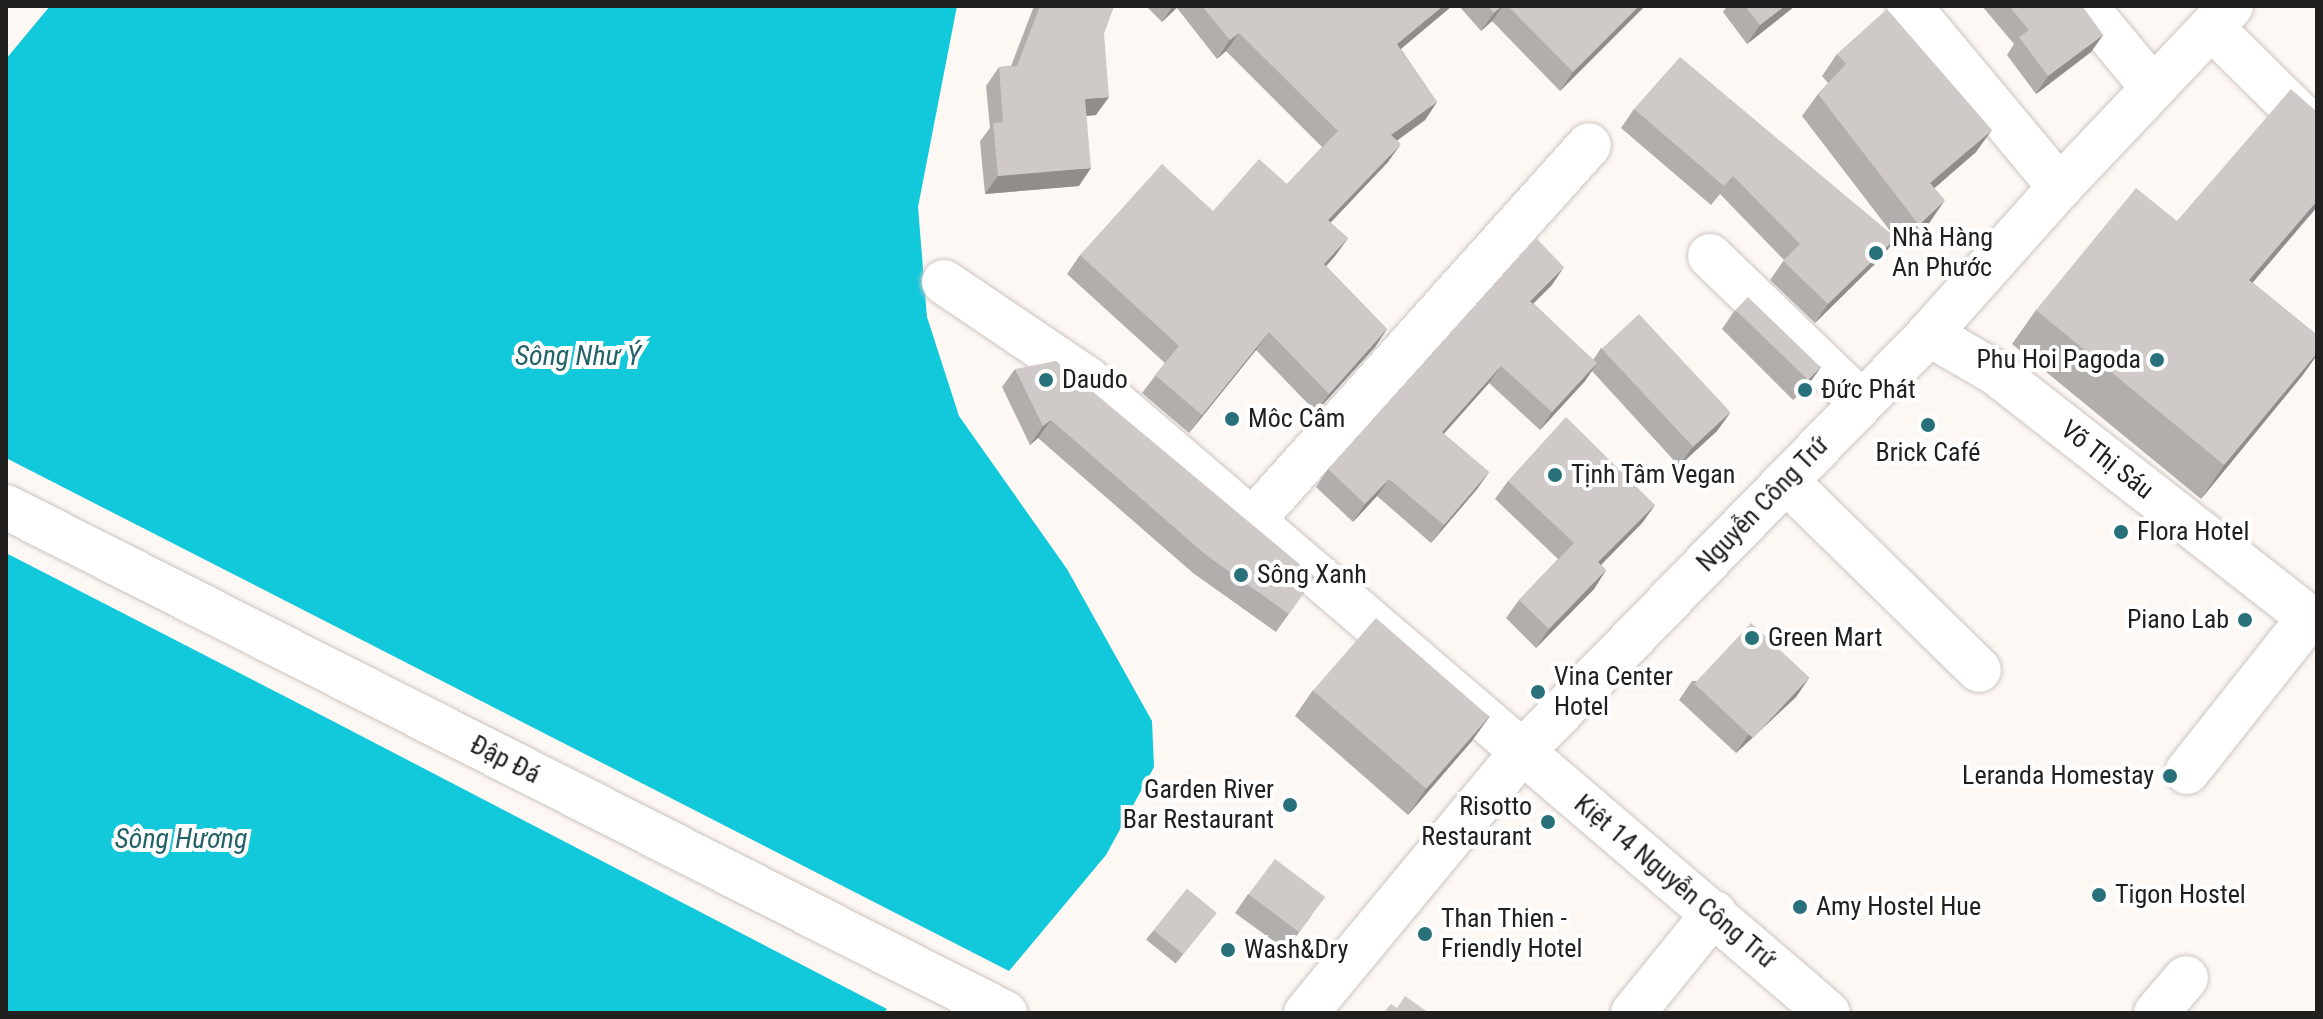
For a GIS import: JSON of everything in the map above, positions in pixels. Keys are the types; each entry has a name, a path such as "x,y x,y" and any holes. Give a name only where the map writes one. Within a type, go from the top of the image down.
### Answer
{"street":[{"path":"1909,6 2060,187"},
{"path":"2085,6 2153,88"},
{"path":"2221,16 2317,132"},
{"name":"Nguyễn Công Trứ","path":"1306,1013 1522,752 1929,334 2060,187 2221,16"},
{"path":"1251,522 1589,145"},
{"path":"1710,256 1861,402"},
{"name":"Kiệt 14 Nguyễn Công Trứ","path":"944,282 1087,379 1828,1013"},
{"name":"Võ Thị Sáu","path":"1929,334 1996,373 2313,621"},
{"path":"1786,481 1979,670"},
{"name":"Đập Đá","path":"6,507 1005,1013"},
{"path":"2187,772 2313,621"},
{"path":"1633,1013 1714,913"},
{"path":"2156,1013 2186,978"}],"water":[{"name":"Sông Như Ý","path":"50,6 957,6 918,207 927,317 959,416 1067,569 1152,721 1154,767 1106,855 1009,971 6,458 6,59"},
{"name":"Sông Hương","path":"6,553 887,1009 884,1013 6,1013"}],"building":[{"path":"1040,6 1114,6 1104,33 1109,97 1085,99 1091,168 998,176 993,123 1003,122 999,67 1017,66"},
{"path":"1202,6 1443,6 1397,44 1437,102 1391,135 1401,144 1328,220 1348,238 1324,264 1387,329 1329,394 1269,332 1202,415 1155,375 1179,346 1080,255 1162,164 1213,211 1259,159 1287,184 1338,131 1239,33 1230,40"},
{"path":"1488,6 1502,6 1494,13"},
{"path":"1508,6 1639,6 1573,72"},
{"path":"1745,6 1785,6 1760,25"},
{"path":"2009,6 2082,6 2103,35 2048,76 2019,37 2029,30"},
{"path":"1887,9 1992,130 1930,183 1945,200 1919,225 1818,94 1846,64 1837,54"},
{"path":"1680,57 1896,238 1828,304 1783,261 1800,244 1733,176 1724,186 1634,109"},
{"path":"2291,89 2317,112 2317,201 2249,280 2317,335 2317,353 2224,465 2036,310 2136,188 2177,221"},
{"path":"1536,238 1564,267 1530,301 1597,363 1552,412 1501,366 1442,432 1489,472 1444,525 1389,479 1365,504 1328,469"},
{"path":"1748,297 1821,367 1808,380 1735,310"},
{"path":"1639,314 1730,412 1693,447 1602,349"},
{"path":"1056,361 1315,577 1289,614 1206,555 1051,420 1043,426 1015,369"},
{"path":"1566,417 1655,505 1598,562 1606,570 1549,629 1519,600 1574,543 1508,481"},
{"path":"1376,618 1489,716 1426,789 1313,690"},
{"path":"1751,623 1810,678 1753,738 1694,684"},
{"path":"1275,859 1325,897 1299,932 1249,894"},
{"path":"1187,889 1217,913 1183,954 1154,930"},
{"path":"1405,996 1429,1013 1383,1013 1391,1004 1397,1008"}],"place":[{"name":"Nhà Hàng An Phước","path":"1876,253"},
{"name":"Phu Hoi Pagoda","path":"2157,360"},
{"name":"Daudo","path":"1046,380"},
{"name":"Đức Phát","path":"1805,390"},
{"name":"Môc Câm","path":"1232,419"},
{"name":"Brick Café","path":"1928,425"},
{"name":"Tịnh Tâm Vegan","path":"1555,475"},
{"name":"Flora Hotel","path":"2121,532"},
{"name":"Sông Xanh","path":"1241,575"},
{"name":"Piano Lab","path":"2245,620"},
{"name":"Green Mart","path":"1752,638"},
{"name":"Vina Center Hotel","path":"1538,692"},
{"name":"Leranda Homestay","path":"2170,776"},
{"name":"Garden River Bar Restaurant","path":"1290,805"},
{"name":"Risotto Restaurant","path":"1548,822"},
{"name":"Tigon Hostel","path":"2099,895"},
{"name":"Amy Hostel Hue","path":"1800,907"},
{"name":"Than Thien - Friendly Hotel","path":"1425,934"},
{"name":"Wash&Dry","path":"1228,950"}]}
